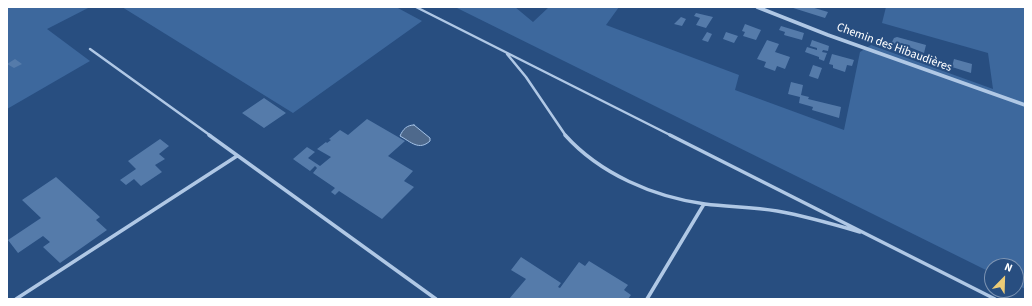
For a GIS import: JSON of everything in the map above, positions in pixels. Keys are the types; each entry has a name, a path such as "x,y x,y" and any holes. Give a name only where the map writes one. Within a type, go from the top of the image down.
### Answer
{"street":[{"name":"Chemin des Hibaudières","path":"757,7 828,36 1025,105"}],"lane":[{"path":"416,7 995,299"},
{"path":"90,49 436,299"},
{"path":"506,52 528,80 554,122 568,139 587,155 610,171 661,194 704,204 776,211 800,215 866,234"},
{"path":"16,299 238,156"},
{"path":"647,299 704,204"}],"shaded area":[{"path":"7,7 90,7 47,29 90,61 7,109"},
{"path":"122,7 396,7 422,21 293,113"},
{"path":"455,7 515,7 533,22 549,7 619,7 606,25 739,75 735,90 844,130 860,52 871,45 993,89 988,53 882,23 886,7 1025,7 1025,289 1024,258 984,258 984,269"},
{"path":"414,125 430,138 430,141 426,144 419,145 411,143 400,136 402,131 409,126"}],"building":[{"path":"790,7 811,7 828,12 825,18"},
{"path":"696,13 713,17 706,28 696,25 700,18 694,16"},
{"path":"681,17 686,19 682,26 674,24"},
{"path":"745,24 761,30 756,40 743,36 745,32 742,31"},
{"path":"843,25 867,34 865,39 840,31"},
{"path":"781,26 804,33 802,40 784,35 785,32 779,30"},
{"path":"707,32 712,34 708,42 702,40"},
{"path":"726,32 738,36 734,43 723,39"},
{"path":"897,37 926,45 924,53 907,46 906,49 898,46 892,42 894,38"},
{"path":"767,40 779,44 775,52 790,57 785,69 777,66 775,71 764,67 766,62 757,59"},
{"path":"812,40 829,46 828,51 823,50 822,52 827,53 824,61 819,59 819,57 805,52 807,47 817,50 817,48 810,46"},
{"path":"832,54 854,60 852,66 847,65 845,72 833,68 833,65 829,64"},
{"path":"15,59 22,64 14,68 7,64"},
{"path":"954,59 972,64 971,73 952,67"},
{"path":"813,65 822,68 818,79 809,76"},
{"path":"791,82 803,85 801,95 809,97 808,99 841,107 839,118 812,110 813,107 799,103 800,97 788,94"},
{"path":"264,98 286,113 264,128 242,113"},
{"path":"367,119 405,141 388,156 413,171 404,181 414,187 382,219 339,191 335,195 331,192 335,188 313,173 317,168 315,166 310,171 293,159 307,147 315,152 308,158 320,166 331,157 317,149 331,140 329,139 340,130 348,135"},
{"path":"160,139 169,146 159,154 165,159 155,165 162,172 141,186 134,179 126,185 120,180 136,169 128,161"},
{"path":"56,177 100,217 96,220 107,230 60,263 43,247 50,242 43,236 18,253 8,240 41,218 22,200"},
{"path":"521,257 561,283 558,287 560,288 579,262 585,266 589,261 628,285 624,290 631,295 628,299 509,299 526,279 511,270"}]}
